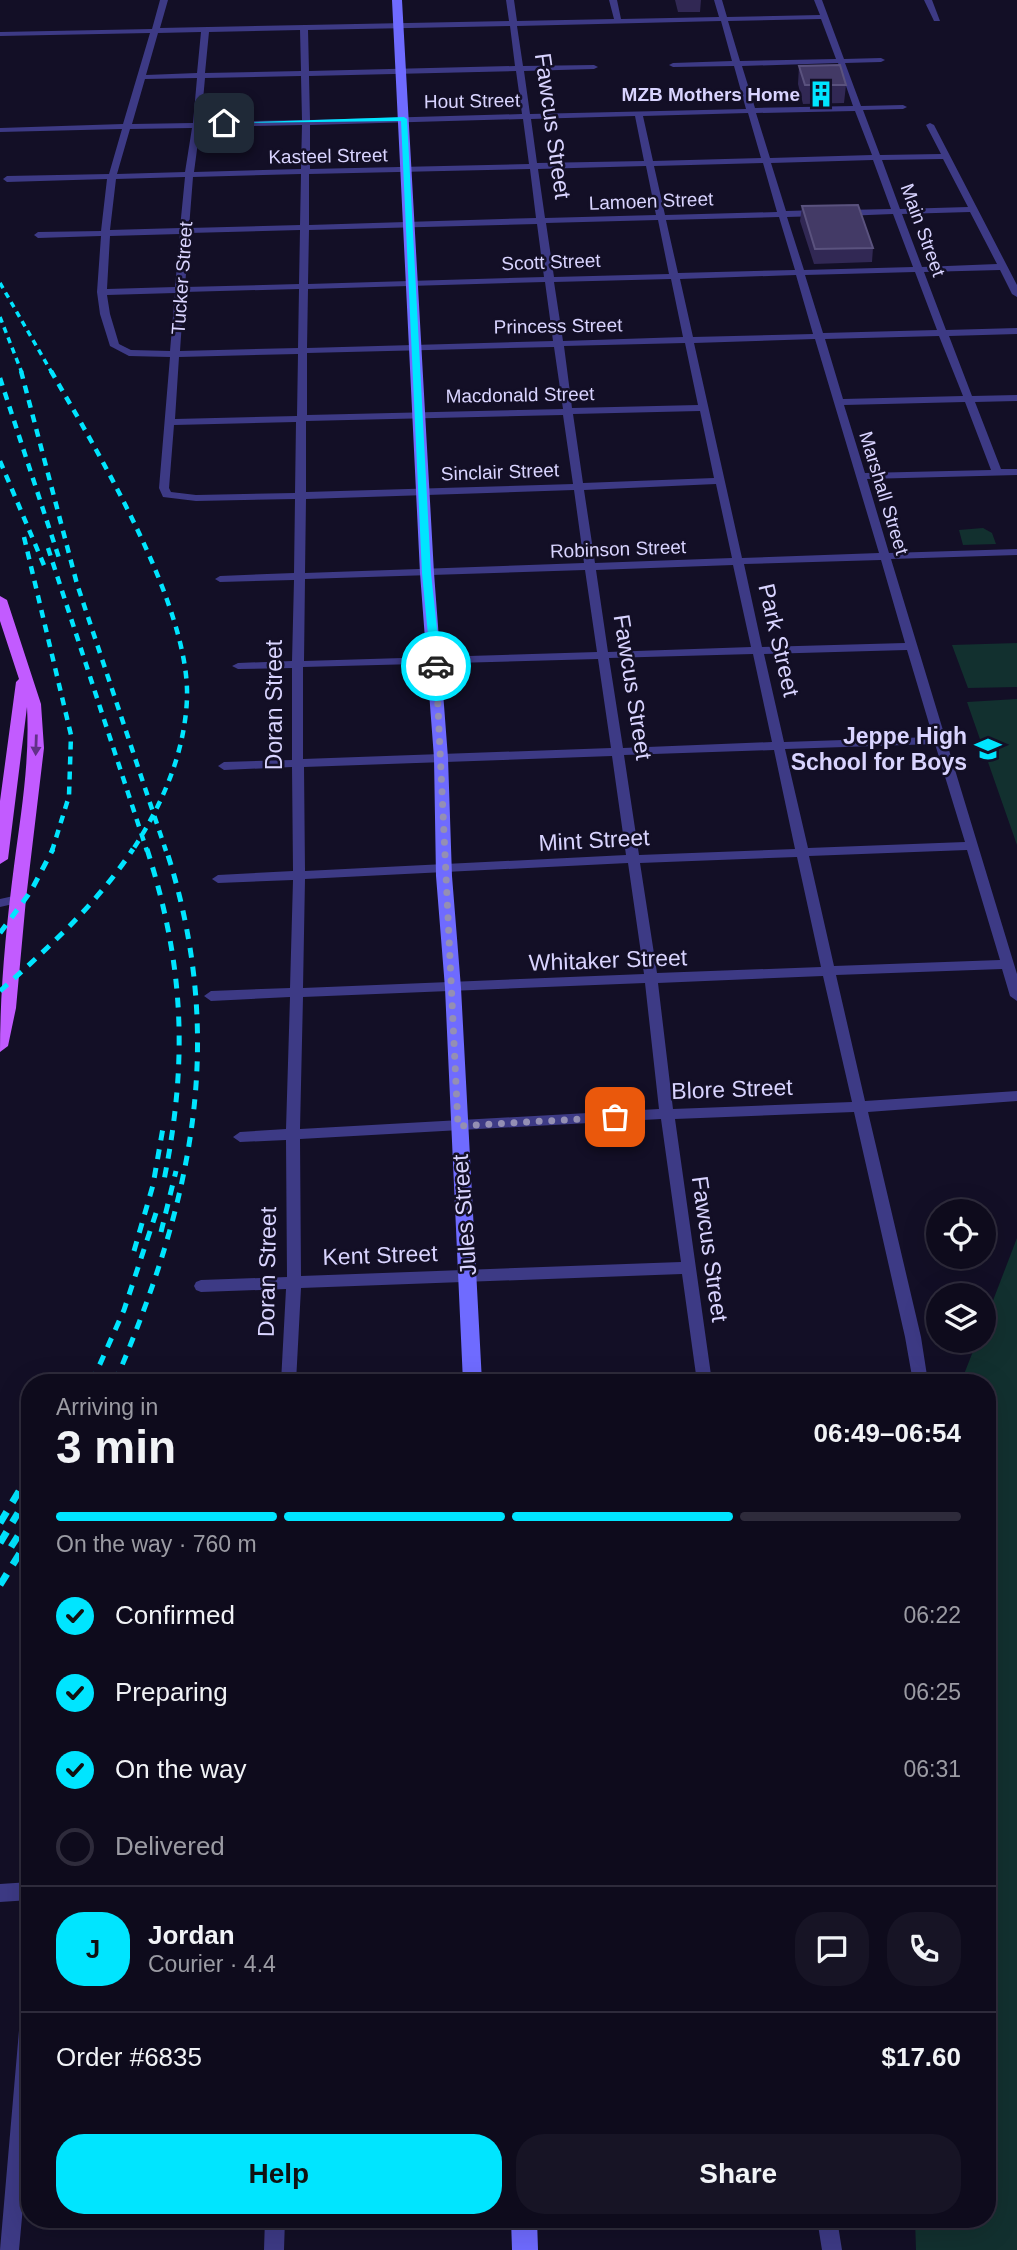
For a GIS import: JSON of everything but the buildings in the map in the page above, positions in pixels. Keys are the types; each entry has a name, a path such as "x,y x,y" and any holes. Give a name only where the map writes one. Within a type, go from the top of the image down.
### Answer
{"main road":[{"name":"Jules Street","path":"397,0 427,573 436,661 444,869 473,1374"},
{"path":"0,600 34,704 37,748 18,899 6,961 8,1008 0,1046"},
{"path":"0,859 24,679"},
{"path":"524,2228 525,2250"}],"street":[{"path":"102,292 105,233 112,177 164,0"},
{"name":"Fawcus Street","path":"510,0 552,279 568,411 632,859 652,978 687,1268 704,1374"},
{"path":"613,0 618,21"},
{"name":"Marshall Street","path":"718,0 1017,996"},
{"name":"Main Street","path":"818,0 997,472"},
{"path":"928,0 937,19"},
{"path":"0,34 824,17"},
{"name":"Doran Street","path":"289,1374 294,1282 293,1135 299,875 302,227 306,121 304,29"},
{"name":"Tucker Street","path":"196,498 166,493 179,289 205,31"},
{"path":"673,65 881,60"},
{"path":"142,77 594,67"},
{"name":"Hout Street","path":"0,130 903,107"},
{"name":"Park Street","path":"638,113 759,651 828,974 920,1374"},
{"path":"930,125 1017,294"},
{"name":"Kasteel Street","path":"7,180 945,156"},
{"name":"Lamoen Street","path":"38,235 972,209"},
{"name":"Scott Street","path":"102,292 1002,267"},
{"name":"Princess Street","path":"102,292 115,346 129,353 176,354 1017,331"},
{"path":"838,402 1017,398"},
{"name":"Macdonald Street","path":"170,422 704,408"},
{"path":"862,476 1017,472"},
{"name":"Sinclair Street","path":"196,498 424,493 721,481"},
{"name":"Robinson Street","path":"220,579 1017,552"},
{"path":"238,666 912,646"},
{"path":"224,766 940,740"},
{"name":"Mint Street","path":"218,879 972,846"},
{"path":"0,903 18,899"},
{"name":"Whitaker Street","path":"211,996 652,978 828,974 1007,964"},
{"name":"Blore Street","path":"240,1138 667,1114 860,1107 1017,1096"},
{"name":"Kent Street","path":"201,1286 687,1268"},
{"path":"0,1893 21,1892"},
{"path":"9,2250 21,2168"},
{"path":"274,2250 275,2228"},
{"path":"828,2228 832,2250"}],"green space":[{"path":"983,528 992,533 996,544 963,545 959,530"},
{"path":"1017,643 1017,687 968,688 952,645"},
{"path":"1017,699 1017,845 967,702"},
{"path":"1017,1238 1017,2250 916,2250 915,2228 996,2228 996,1374 964,1374 972,1353 996,1353 996,1293"}],"railway":[{"path":"0,283 52,373"},
{"path":"0,317 22,373"},
{"path":"21,371 77,584 154,814"},
{"path":"51,371 138,530 174,619 184,661 187,698 182,739 170,778 154,814"},
{"path":"0,378 59,558"},
{"path":"0,461 46,570"},
{"path":"24,537 71,735 69,796 52,851"},
{"path":"48,548 142,835"},
{"path":"142,835 154,814"},
{"path":"154,814 166,851"},
{"path":"132,851 142,835"},
{"path":"142,835 147,851"},
{"path":"0,991 88,907 133,849"},
{"path":"147,849 169,935 179,1016 176,1098 163,1185"},
{"path":"118,1374 164,1250 181,1185 193,1120 197,1054 195,988 185,919 166,849"},
{"path":"0,933 31,891 52,851"},
{"path":"134,1251 153,1185 164,1122"},
{"path":"161,1232 176,1171"},
{"path":"96,1374 124,1310 156,1213"},
{"path":"0,1523 21,1488"},
{"path":"0,1543 18,1513"},
{"path":"11,1547 21,1531"},
{"path":"0,1585 21,1551"}],"way so far":[{"path":"436,666 458,1126 615,1117"}],"place":[{"name":"MZB Mothers Home","path":"821,94"},
{"name":"Jeppe High School for Boys","path":"988,749"}],"route":[{"path":"224,123 404,119 427,573 436,666"}]}
